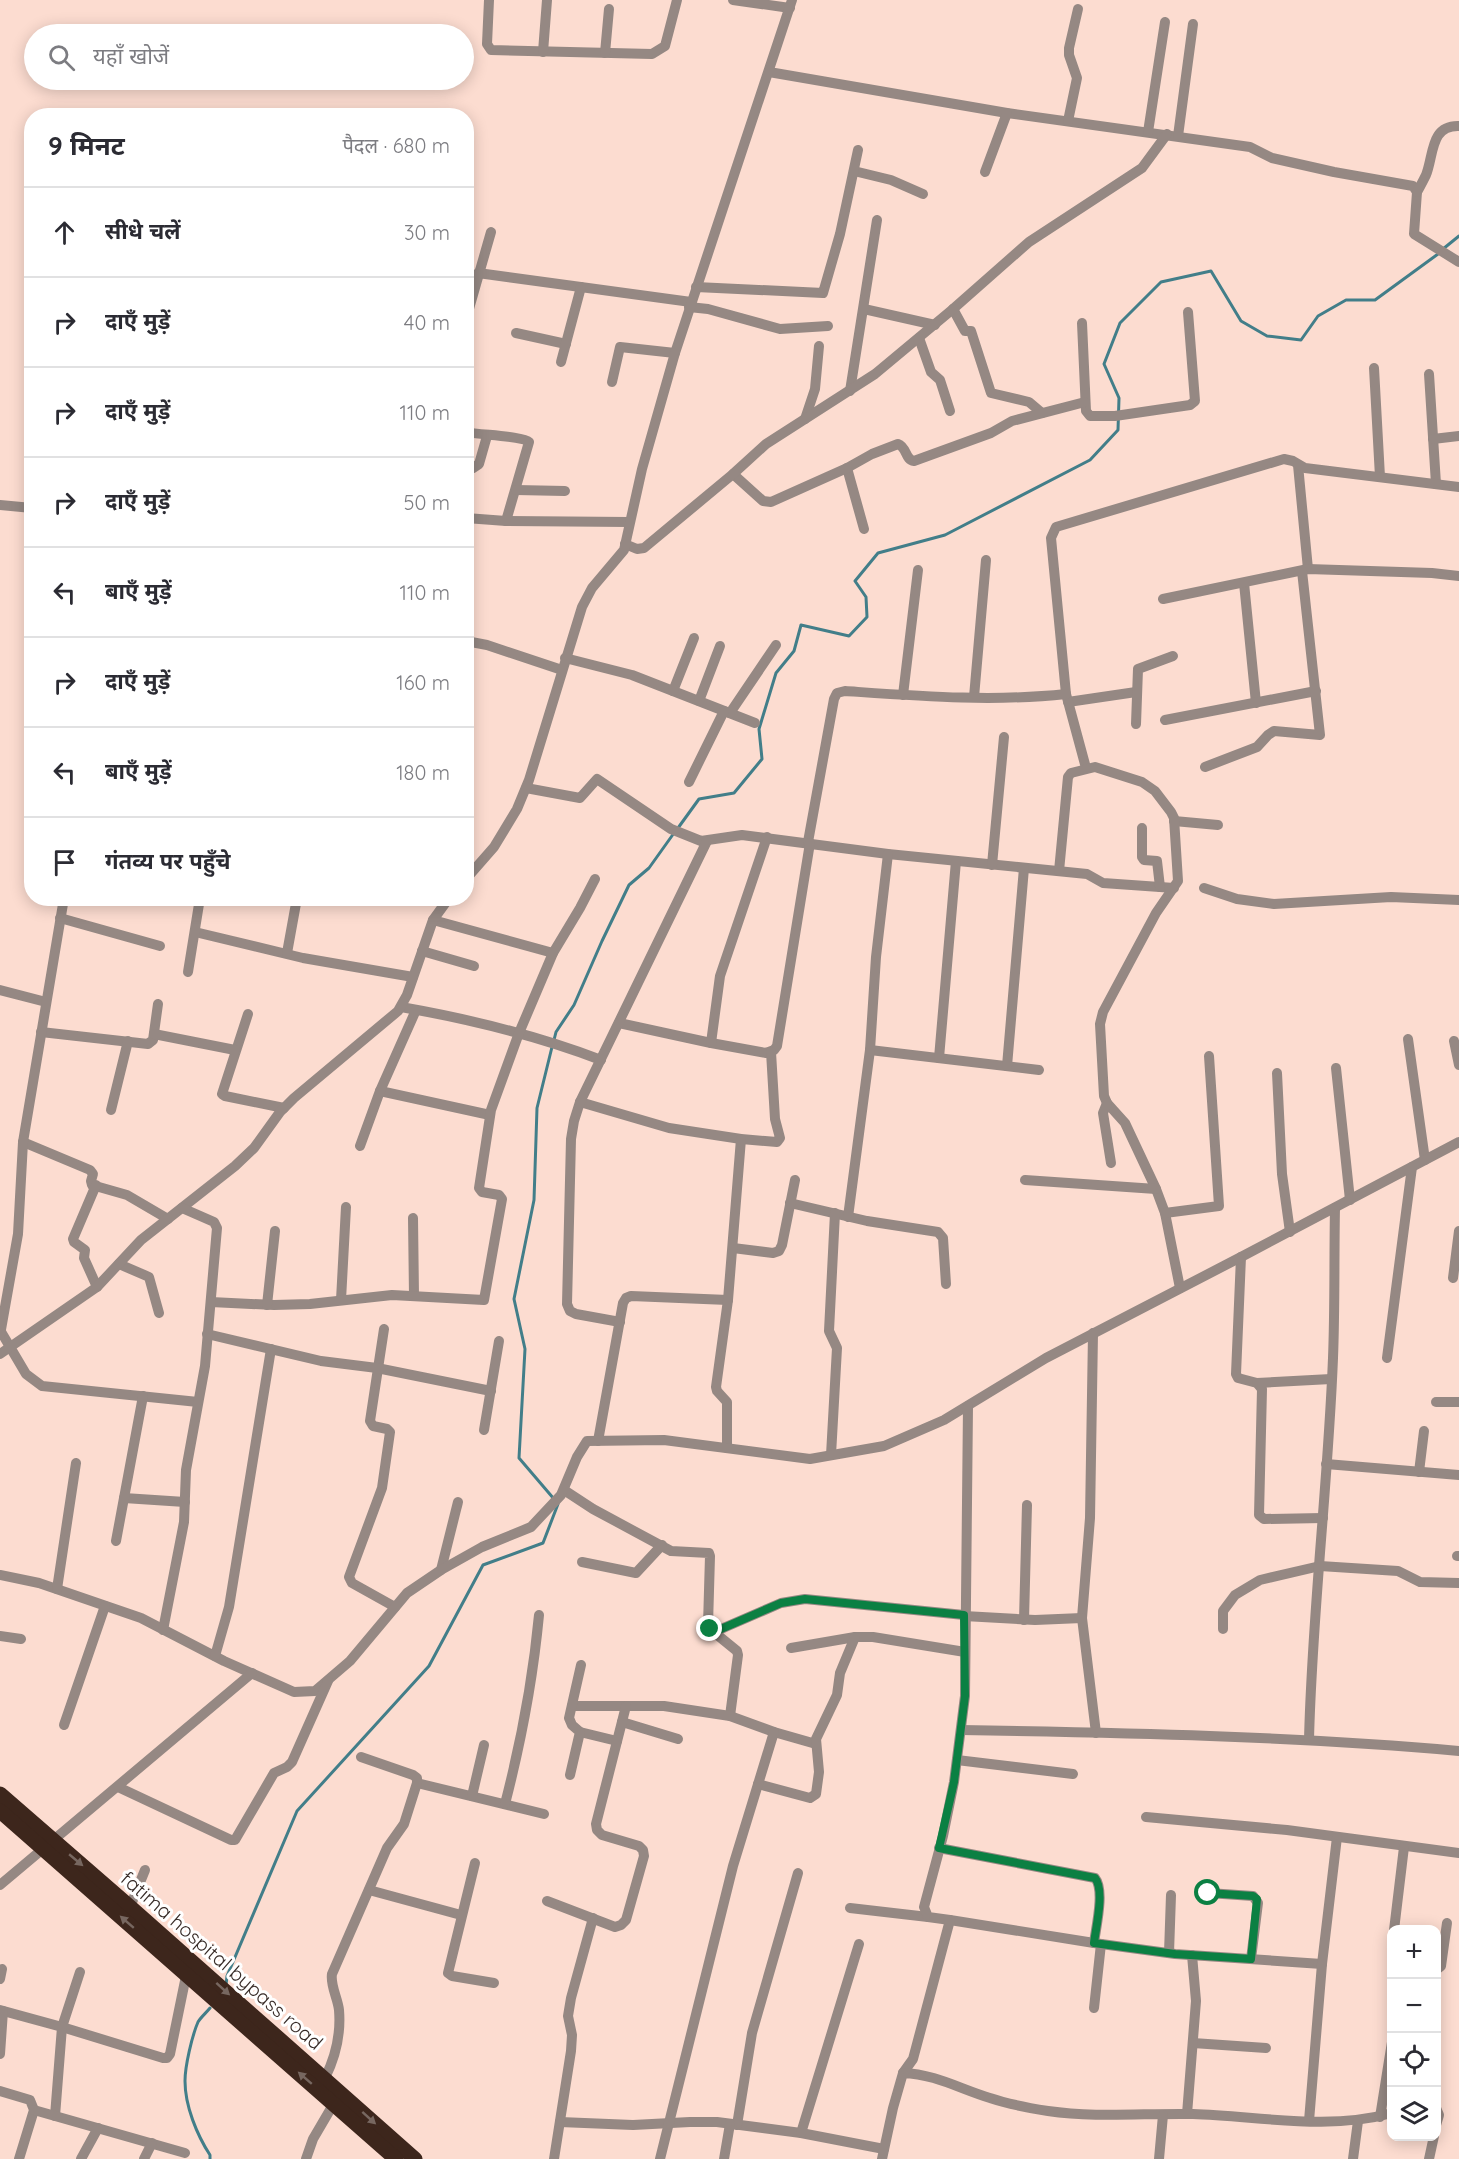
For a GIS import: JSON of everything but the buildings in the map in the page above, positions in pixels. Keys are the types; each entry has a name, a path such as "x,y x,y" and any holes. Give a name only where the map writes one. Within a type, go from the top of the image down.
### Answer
{"highway":[{"name":"fatima hospital bypass road","path":"0,1794 49,1845 154,1937 325,2078 337,2098 396,2159"},
{"name":"fatima hospital bypass road","path":"0,1811 130,1906 186,1976 415,2159"}],"street":[{"path":"489,0 488,48 491,50 652,54 665,46 677,0"},
{"path":"543,52 547,0"},
{"path":"474,870 500,839 526,788 565,658 587,596 620,556 626,544 642,469 675,353 791,4 733,0"},
{"path":"604,53 609,9"},
{"path":"1068,121 1077,78 1069,55 1069,48 1078,9"},
{"path":"1148,132 1165,22"},
{"path":"626,544 637,549 644,548 766,444 875,374 935,325 1029,242 1142,168 1172,135 1193,24"},
{"path":"769,72 1007,113 1250,147 1272,158 1413,186 1417,192"},
{"path":"985,172 1007,113"},
{"path":"1454,259 1416,236 1413,231 1417,192 1426,175 1439,133 1450,126 1459,126"},
{"path":"696,286 823,293 840,234 858,150"},
{"path":"854,171 891,180 923,194"},
{"path":"850,391 877,220"},
{"path":"474,288 491,232"},
{"path":"478,273 690,305 773,328 828,326"},
{"path":"561,362 581,287"},
{"path":"864,309 935,325"},
{"path":"953,309 965,331 971,331 991,393 1029,402 1042,413"},
{"path":"1082,322 1086,411 1090,416 1115,417 1190,405 1195,401 1188,312"},
{"path":"516,333 566,344"},
{"path":"919,338 931,372 940,380 950,411"},
{"path":"805,419 815,389 819,346"},
{"path":"612,382 620,347 675,353"},
{"path":"1374,368 1380,477"},
{"path":"1429,374 1436,484"},
{"path":"733,474 766,502 771,502 898,444 903,447 909,459 914,461 991,433 1012,421 1085,402"},
{"path":"474,434 524,438 529,442 506,521"},
{"path":"474,467 479,464 487,436"},
{"path":"1433,439 1459,436"},
{"path":"1086,768 1067,698 1051,538 1056,527 1284,459 1305,468 1459,487"},
{"path":"1205,767 1257,747 1274,732 1320,735 1298,465"},
{"path":"847,468 864,530"},
{"path":"516,490 565,491"},
{"path":"0,505 24,507"},
{"path":"474,519 629,522"},
{"path":"974,697 986,560"},
{"path":"903,695 918,570"},
{"path":"1163,599 1305,570 1459,576"},
{"path":"1244,583 1256,703"},
{"path":"673,690 694,638"},
{"path":"474,643 562,670"},
{"path":"689,782 727,712 776,645"},
{"path":"699,701 720,646"},
{"path":"1136,724 1138,669 1173,656"},
{"path":"565,658 632,675 755,723"},
{"path":"580,1102 669,1128 741,1139 779,1141 775,1119 771,1052 777,1046 835,696 845,691 903,695 1067,698 1136,692"},
{"path":"1165,720 1316,692"},
{"path":"992,864 1004,737"},
{"path":"1059,871 1068,777 1071,773 1086,768 1099,768 1148,784 1171,812 1174,820 1178,877 1174,888 1146,930 1101,1018 1104,1096 1125,1123 1156,1189 1165,1214 1180,1288"},
{"path":"526,788 580,798 597,779 671,830 707,841 742,835 767,837 888,854 1090,874 1103,883 1174,888"},
{"path":"1174,820 1218,825"},
{"path":"1142,828 1142,857 1144,860 1157,861 1160,887"},
{"path":"711,1043 718,984 767,837"},
{"path":"620,1322 576,1314 570,1311 567,1304 571,1139 574,1120 580,1102 707,841"},
{"path":"848,1217 870,1050 876,957 888,854"},
{"path":"939,1058 956,861"},
{"path":"1006,1066 1024,868"},
{"path":"211,1302 267,1305 317,1303 392,1295 482,1301 486,1297 502,1199 499,1195 482,1192 479,1188 490,1115 519,1033 553,952 595,879"},
{"path":"1204,888 1237,898 1274,904 1391,897 1459,900"},
{"path":"62,906 22,1142 18,1234 0,1332 26,1374 42,1386 198,1402"},
{"path":"188,972 199,906"},
{"path":"287,953 296,906"},
{"path":"0,1354 97,1287 141,1240 242,1160 263,1137 284,1108 401,1007 433,920 443,906"},
{"path":"60,918 160,946"},
{"path":"433,920 553,952"},
{"path":"195,932 287,953 413,977"},
{"path":"422,951 474,966"},
{"path":"0,990 46,1002"},
{"path":"41,1032 148,1044 153,1040 158,1004"},
{"path":"401,1007 519,1033 601,1060"},
{"path":"360,1146 380,1091 416,1010"},
{"path":"248,1014 222,1094 284,1108"},
{"path":"619,1023 711,1043 771,1052"},
{"path":"154,1034 235,1050"},
{"path":"1408,1039 1425,1160"},
{"path":"111,1110 128,1041"},
{"path":"1454,1041 1459,1065"},
{"path":"870,1050 1039,1070"},
{"path":"1165,1214 1219,1206 1209,1056"},
{"path":"1336,1068 1350,1200"},
{"path":"1276,1073 1282,1174 1290,1232"},
{"path":"380,1091 490,1115"},
{"path":"1107,1102 1103,1113 1111,1163"},
{"path":"727,1448 727,1402 716,1387 728,1300 741,1139"},
{"path":"22,1142 90,1170 93,1174 91,1183 130,1197 168,1219"},
{"path":"0,1575 39,1583 141,1618 215,1656 294,1692 315,1691 350,1661 407,1593 441,1570 482,1547 531,1527 562,1492 577,1457 587,1441 664,1440 810,1459 884,1446 944,1420 1046,1358 1459,1142"},
{"path":"1387,1358 1412,1167"},
{"path":"733,1248 773,1253 779,1251 795,1180"},
{"path":"1025,1180 1156,1189"},
{"path":"96,1185 73,1239 86,1250 84,1258 97,1287"},
{"path":"790,1203 848,1217 942,1234 946,1284"},
{"path":"340,1300 345,1207"},
{"path":"163,1630 184,1522 186,1470 198,1402 211,1302 216,1224 182,1208"},
{"path":"1309,1740 1310,1686 1331,1379 1335,1208"},
{"path":"831,1455 837,1348 829,1331 835,1213"},
{"path":"413,1218 414,1296"},
{"path":"1453,1278 1459,1231"},
{"path":"267,1305 275,1232"},
{"path":"1241,1257 1236,1374 1242,1379 1257,1383 1331,1379"},
{"path":"118,1264 149,1277 159,1313"},
{"path":"598,1441 623,1303 626,1298 631,1296 728,1300"},
{"path":"384,1329 370,1421 373,1426 387,1429 390,1432 383,1484 349,1577 352,1583 395,1607"},
{"path":"207,1334 321,1360 377,1368 491,1391"},
{"path":"1093,1334 1089,1518 1082,1618 1096,1733"},
{"path":"484,1430 499,1341"},
{"path":"215,1656 229,1607 271,1349"},
{"path":"1257,1383 1263,1395 1259,1515 1264,1519 1323,1518"},
{"path":"116,1541 143,1396"},
{"path":"1436,1402 1459,1402"},
{"path":"928,1917 924,1906 939,1848 957,1760 965,1696 964,1616 968,1528 968,1406"},
{"path":"1419,1472 1424,1431"},
{"path":"57,1589 76,1463"},
{"path":"1326,1464 1459,1475"},
{"path":"562,1492 675,1552 709,1553 708,1625 737,1651 738,1655 730,1716"},
{"path":"124,1498 185,1502"},
{"path":"441,1570 458,1502"},
{"path":"1024,1620 1027,1505"},
{"path":"582,1562 636,1573 662,1545"},
{"path":"1223,1629 1223,1611 1235,1596 1260,1580 1320,1566 1398,1571 1416,1581 1459,1583"},
{"path":"714,1632 781,1603 805,1599 964,1616 1024,1620 1082,1618"},
{"path":"64,1725 105,1606"},
{"path":"506,1804 532,1678 539,1615"},
{"path":"0,1636 21,1639"},
{"path":"791,1648 855,1637 873,1637 965,1652"},
{"path":"758,1784 810,1798 814,1797 819,1776 817,1734 837,1695 840,1672 855,1637"},
{"path":"581,1665 569,1722 580,1732 617,1741"},
{"path":"0,1885 252,1673"},
{"path":"118,1787 234,1840 274,1773 292,1762 329,1678"},
{"path":"572,1706 664,1706 730,1716 816,1744"},
{"path":"547,1901 615,1927 626,1920 644,1857 643,1850 639,1846 602,1835 597,1830 596,1824 626,1706"},
{"path":"622,1722 678,1739"},
{"path":"961,1730 1358,1742 1459,1751"},
{"path":"570,1775 580,1732"},
{"path":"660,2159 733,1866 774,1732"},
{"path":"472,1796 484,1745"},
{"path":"325,2078 334,2059 339,2012 336,1991 331,1978 387,1848 404,1824 417,1783 417,1778 413,1775 361,1757"},
{"path":"957,1760 1073,1774"},
{"path":"417,1783 544,1814"},
{"path":"1146,1817 1287,1830 1459,1853"},
{"path":"1309,2121 1322,1964 1337,1837"},
{"path":"1394,1925 1404,1847"},
{"path":"939,1848 1095,1878 1099,1882 1094,2008"},
{"path":"474,1863 448,1973 452,1976 494,1983"},
{"path":"130,1906 145,1870"},
{"path":"724,2159 752,2033 798,1873"},
{"path":"369,1890 461,1915"},
{"path":"1208,1893 1253,1896 1257,1899 1251,1959"},
{"path":"1168,1953 1171,1895"},
{"path":"850,1908 950,1920 1168,1953 1322,1964"},
{"path":"554,2159 571,2051 572,2035 568,2016 593,1918"},
{"path":"560,2122 633,2125 704,2121 801,2133 883,2154 903,2073 913,2059 950,1920"},
{"path":"1441,1966 1447,1923"},
{"path":"801,2133 859,1944"},
{"path":"1188,2114 1196,2001 1192,1955"},
{"path":"55,2116 62,2027 80,1972"},
{"path":"0,2054 2,2011 167,2058 170,2054 186,1976"},
{"path":"1193,2043 1266,2048"},
{"path":"903,2073 922,2074 991,2098 1047,2111 1094,2116 1188,2114 1332,2123 1358,2121 1387,2114"},
{"path":"1380,2116 1387,2073"},
{"path":"0,2091 30,2100 34,2110 19,2159"},
{"path":"306,2159 313,2139 337,2098"},
{"path":"34,2110 185,2152"},
{"path":"1159,2159 1163,2115"},
{"path":"1353,2159 1358,2121"},
{"path":"81,2159 98,2128"},
{"path":"1429,2159 1433,2141"},
{"path":"144,2159 152,2143"}],"waterway":[{"path":"1443,249 1459,236"},
{"path":"678,828 699,799 734,793 762,759 759,729 776,673 794,651 801,625 849,636 867,617 866,597 855,581 878,553 945,535 1090,460 1118,430 1119,398 1104,364 1120,323 1161,282 1211,271 1241,321 1267,336 1301,340 1318,316 1346,300 1375,300 1438,254"},
{"path":"554,1040 556,1032 574,1005 629,885 649,868 674,833"},
{"path":"552,1047 537,1108 534,1200 514,1299 525,1349 519,1458 554,1499"},
{"path":"226,1985 227,1976 297,1811 429,1666 483,1565 543,1543 558,1504"},
{"path":"210,2008 199,2020 196,2028 191,2043 185,2081 189,2110 210,2159"}],"route":[{"path":"710,1629 714,1632 781,1603 805,1599 964,1615 965,1696 954,1782 939,1848 1095,1878 1099,1882 1100,1894 1094,1943 1175,1954 1251,1959 1257,1899 1253,1896 1208,1893"}]}
